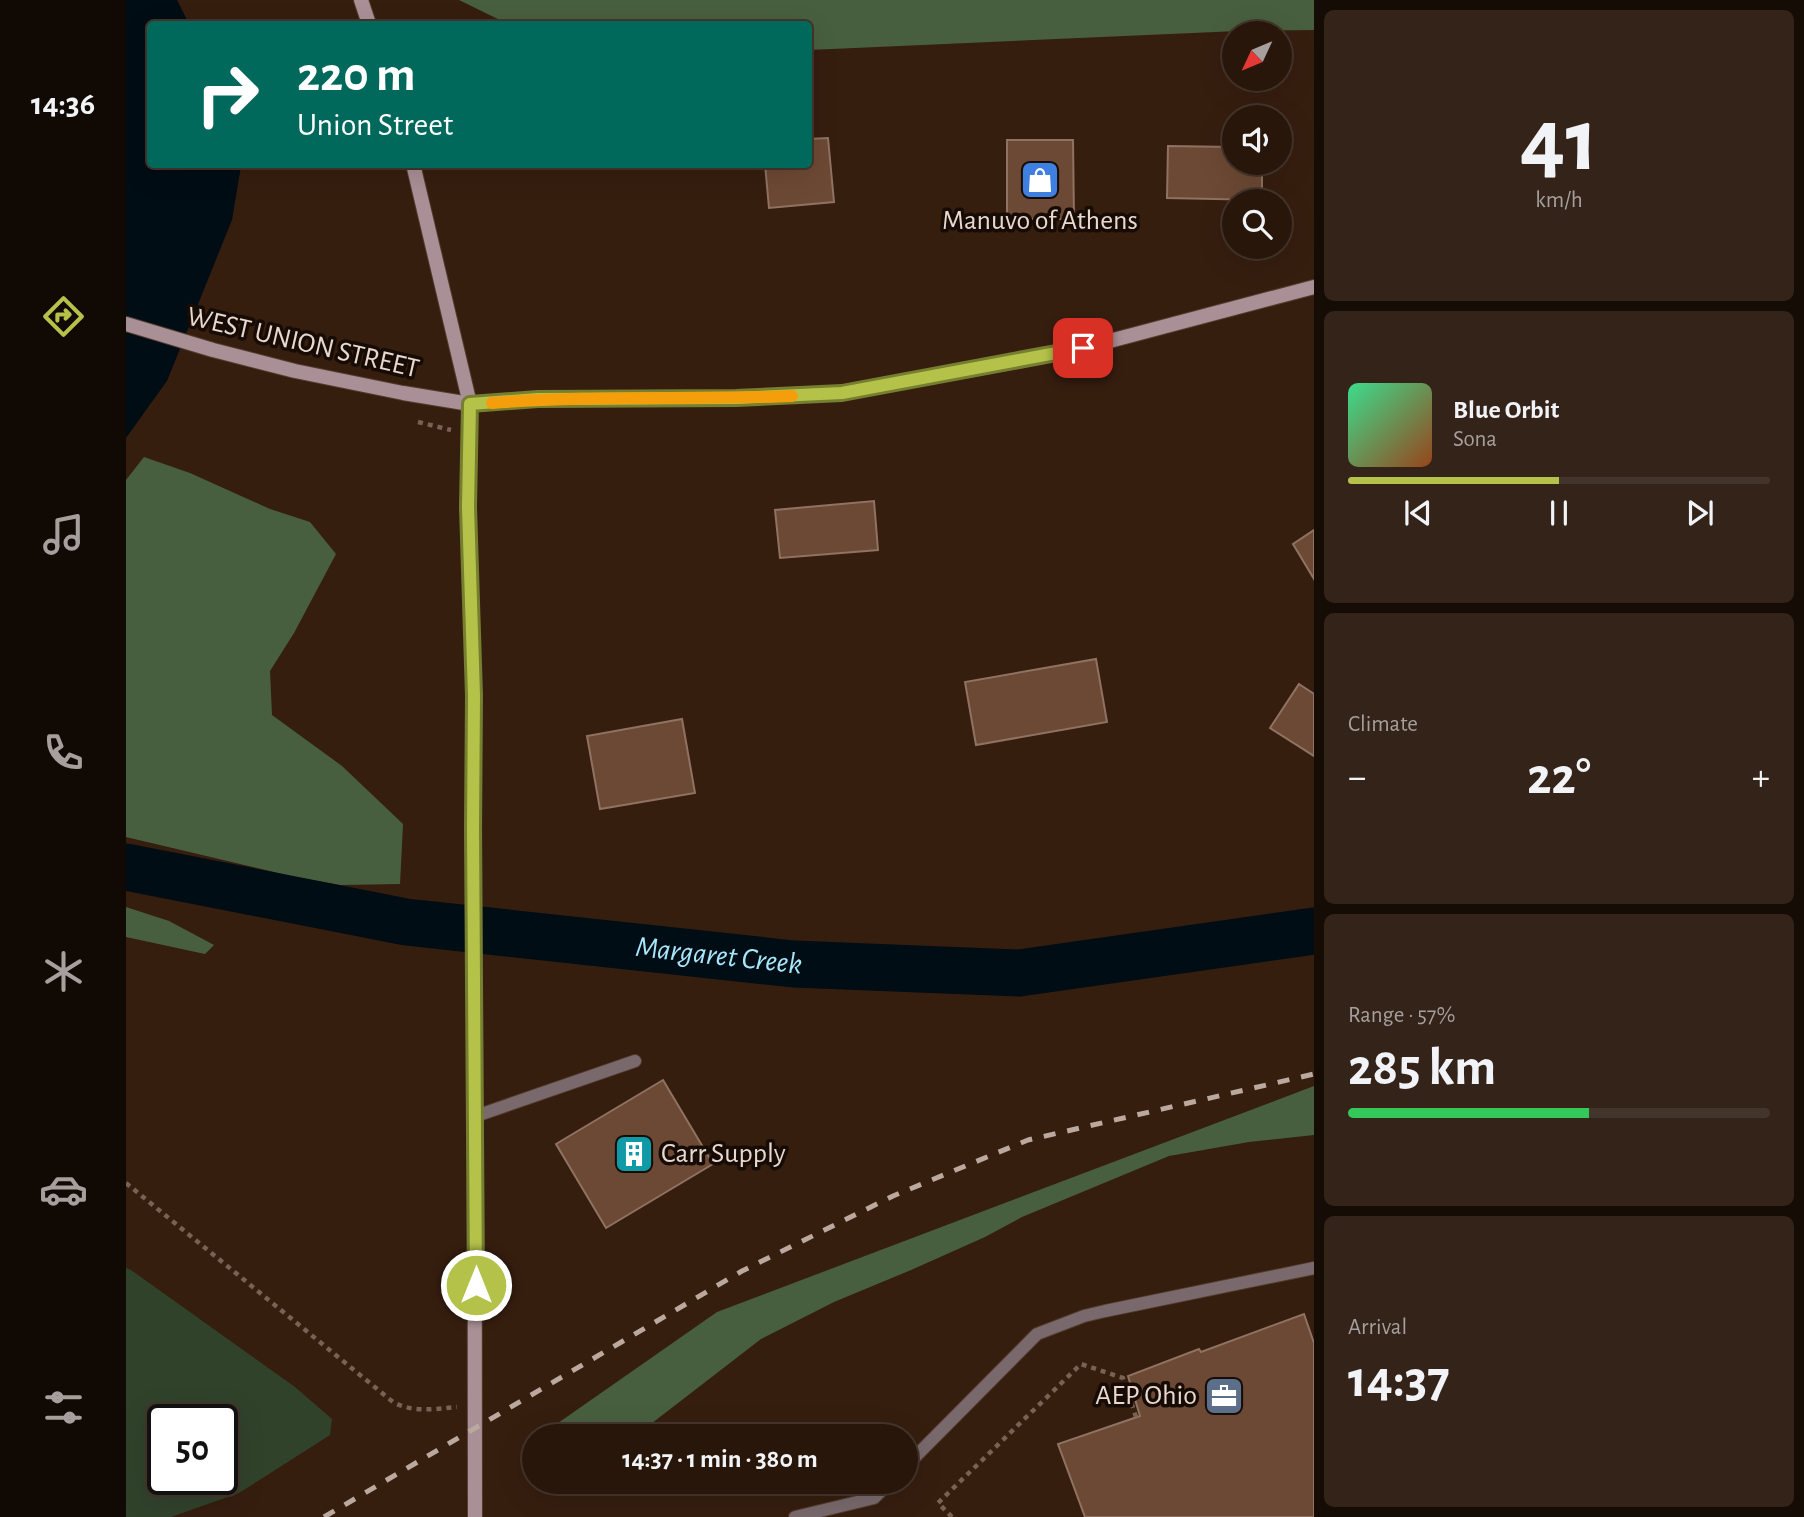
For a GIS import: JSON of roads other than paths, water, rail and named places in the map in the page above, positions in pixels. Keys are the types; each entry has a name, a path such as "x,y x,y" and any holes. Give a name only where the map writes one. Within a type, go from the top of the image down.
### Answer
{"main road":[{"path":"361,0 368,21"},
{"path":"413,168 470,404 468,507 474,696 476,1116 475,1517"},
{"name":"WEST UNION STREET","path":"126,324 295,372 470,404 538,399 736,398 842,393 1068,352 1314,287"}],"lane":[{"path":"476,1116 635,1061"},
{"path":"918,1454 1037,1334 1084,1316 1314,1268"},
{"path":"795,1517 874,1498 878,1494"}],"waterway":[{"name":"Margaret Creek","path":"126,867 406,922 794,964 1019,973 1314,931"}],"railway":[{"path":"324,1517 742,1271 893,1196 1028,1140 1314,1074"}],"place":[{"name":"Manuvo of Athens","path":"1040,180"},
{"name":"Carr Supply","path":"634,1154"},
{"name":"AEP Ohio","path":"1224,1396"}]}
